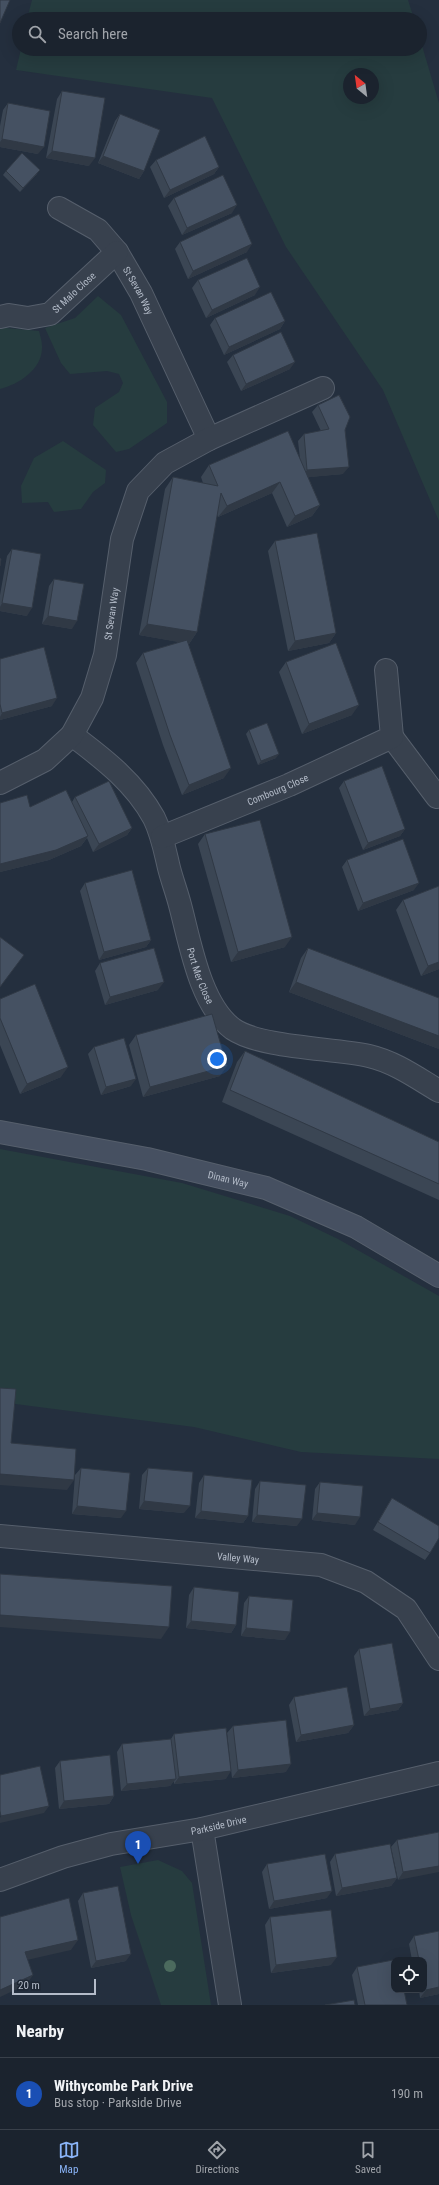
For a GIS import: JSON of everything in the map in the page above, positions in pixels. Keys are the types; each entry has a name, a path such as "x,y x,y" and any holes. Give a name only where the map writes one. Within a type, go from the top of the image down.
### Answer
{"street":[{"name":"St Sevan Way","path":"59,208 98,230 117,252 141,293 209,439"},
{"name":"St Malo Close","path":"0,317 9,316 28,318 50,314 117,252"},
{"name":"St Sevan Way","path":"0,783 45,760 72,735 92,698 105,654 122,539 138,490 165,463 209,439 323,388"},
{"path":"386,670 392,737 437,797"},
{"name":"Port Mer Close","path":"72,735 112,766 135,789 154,818 162,837 191,950 207,994 220,1015 233,1029 254,1038 273,1042 371,1056 398,1066 439,1091"},
{"name":"Combourg Close","path":"162,837 289,786 392,737"},
{"name":"Dinan Way","path":"0,1132 147,1160 266,1188 356,1227 439,1276"},
{"name":"Valley Way","path":"0,1536 321,1565 366,1582 406,1609 439,1659"},
{"name":"Parkside Drive","path":"0,1880 63,1857 111,1844 202,1829 439,1773"},
{"path":"202,1829 230,2005"}],"green space":[{"path":"32,0 408,0 412,12 29,12"},
{"path":"19,56 425,56 439,103 439,521 383,390 286,247 212,98 16,70"},
{"path":"98,296 121,315 167,402 167,423 129,449 116,452 93,425 95,408 119,392 123,383 119,374 107,371 70,374 61,363 45,328 75,318"},
{"path":"6,328 39,331 42,344 39,362 34,368 22,379 0,389 0,329"},
{"path":"63,441 106,470 105,483 93,492 81,509 54,512 48,502 22,503 21,486 34,458"},
{"path":"0,1149 182,1183 290,1216 338,1239 439,1296 439,1459 301,1452 194,1427 0,1402"},
{"path":"158,1860 182,1871 192,1883 211,2005 161,2005 131,1915 120,1867"}],"building":[{"path":"0,0 10,0 0,23"},
{"path":"62,91 105,98 95,158 52,151"},
{"path":"8,103 50,111 44,147 2,139"},
{"path":"120,114 160,130 144,171 103,156"},
{"path":"205,136 219,167 170,190 156,160"},
{"path":"22,153 40,170 23,188 6,171"},
{"path":"223,175 237,205 187,228 174,198"},
{"path":"239,214 252,244 193,271 180,242"},
{"path":"247,258 260,287 212,310 198,280"},
{"path":"271,292 285,321 229,347 215,318"},
{"path":"281,332 295,362 246,384 233,355"},
{"path":"339,395 350,417 345,430 349,467 307,470 304,434 329,429 318,405"},
{"path":"288,431 320,505 295,516 280,482 227,506 221,493 197,632 147,624 173,477 218,486 209,465"},
{"path":"317,533 336,633 295,641 275,541"},
{"path":"12,549 41,554 32,608 2,603"},
{"path":"54,579 84,584 77,621 48,616"},
{"path":"187,640 231,768 189,785 170,735 143,653"},
{"path":"336,643 359,705 309,724 286,662"},
{"path":"44,647 57,698 2,713 0,704 0,659"},
{"path":"267,723 279,754 261,761 249,730"},
{"path":"382,766 405,829 368,843 344,781"},
{"path":"109,781 132,828 99,844 75,797"},
{"path":"66,790 88,836 56,850 0,864 0,803 27,795 30,807"},
{"path":"260,820 292,937 238,952 205,834"},
{"path":"403,839 419,883 363,903 347,860"},
{"path":"132,870 151,940 104,952 85,883"},
{"path":"439,886 439,962 428,966 403,900"},
{"path":"0,937 24,955 0,987"},
{"path":"154,948 164,982 110,997 100,963"},
{"path":"308,948 439,998 439,1036 296,982"},
{"path":"35,984 68,1067 27,1084 0,1018 0,999"},
{"path":"212,1014 227,1066 150,1087 136,1035"},
{"path":"124,1038 136,1079 106,1087 94,1047"},
{"path":"245,1051 439,1142 439,1184 230,1090"},
{"path":"0,1388 16,1389 11,1443 76,1449 74,1480 0,1474"},
{"path":"81,1468 130,1473 126,1511 77,1506"},
{"path":"148,1468 193,1472 190,1506 144,1501"},
{"path":"204,1475 252,1480 248,1516 201,1511"},
{"path":"260,1481 306,1485 302,1519 257,1515"},
{"path":"320,1482 363,1486 360,1517 317,1513"},
{"path":"392,1498 439,1526 439,1538 430,1553 378,1522"},
{"path":"0,1574 172,1586 169,1627 0,1615"},
{"path":"194,1587 239,1592 236,1625 191,1621"},
{"path":"249,1596 293,1600 290,1632 246,1628"},
{"path":"392,1643 403,1703 370,1709 359,1649"},
{"path":"347,1687 354,1725 301,1735 294,1697"},
{"path":"286,1720 291,1764 238,1770 233,1726"},
{"path":"226,1728 231,1771 179,1777 174,1734"},
{"path":"171,1739 176,1779 127,1784 122,1744"},
{"path":"110,1755 114,1796 64,1801 60,1761"},
{"path":"40,1766 49,1806 1,1816 0,1775"},
{"path":"439,1832 439,1866 403,1872 397,1840"},
{"path":"390,1844 397,1878 342,1888 335,1854"},
{"path":"325,1854 332,1891 274,1901 267,1864"},
{"path":"118,1886 131,1954 96,1961 83,1893"},
{"path":"69,1898 78,1940 25,1952 33,1975 0,1990 0,1917"},
{"path":"331,1910 337,1957 276,1965 270,1917"},
{"path":"439,1931 439,1987 427,1990 427,1957 418,1957 414,1936"},
{"path":"391,1960 391,1993 405,1993 407,2005 365,2005 357,1967"},
{"path":"354,2000 355,2005 325,2005"}],"place":[{"name":"Withycombe Park Drive","path":"138,1864"}]}
